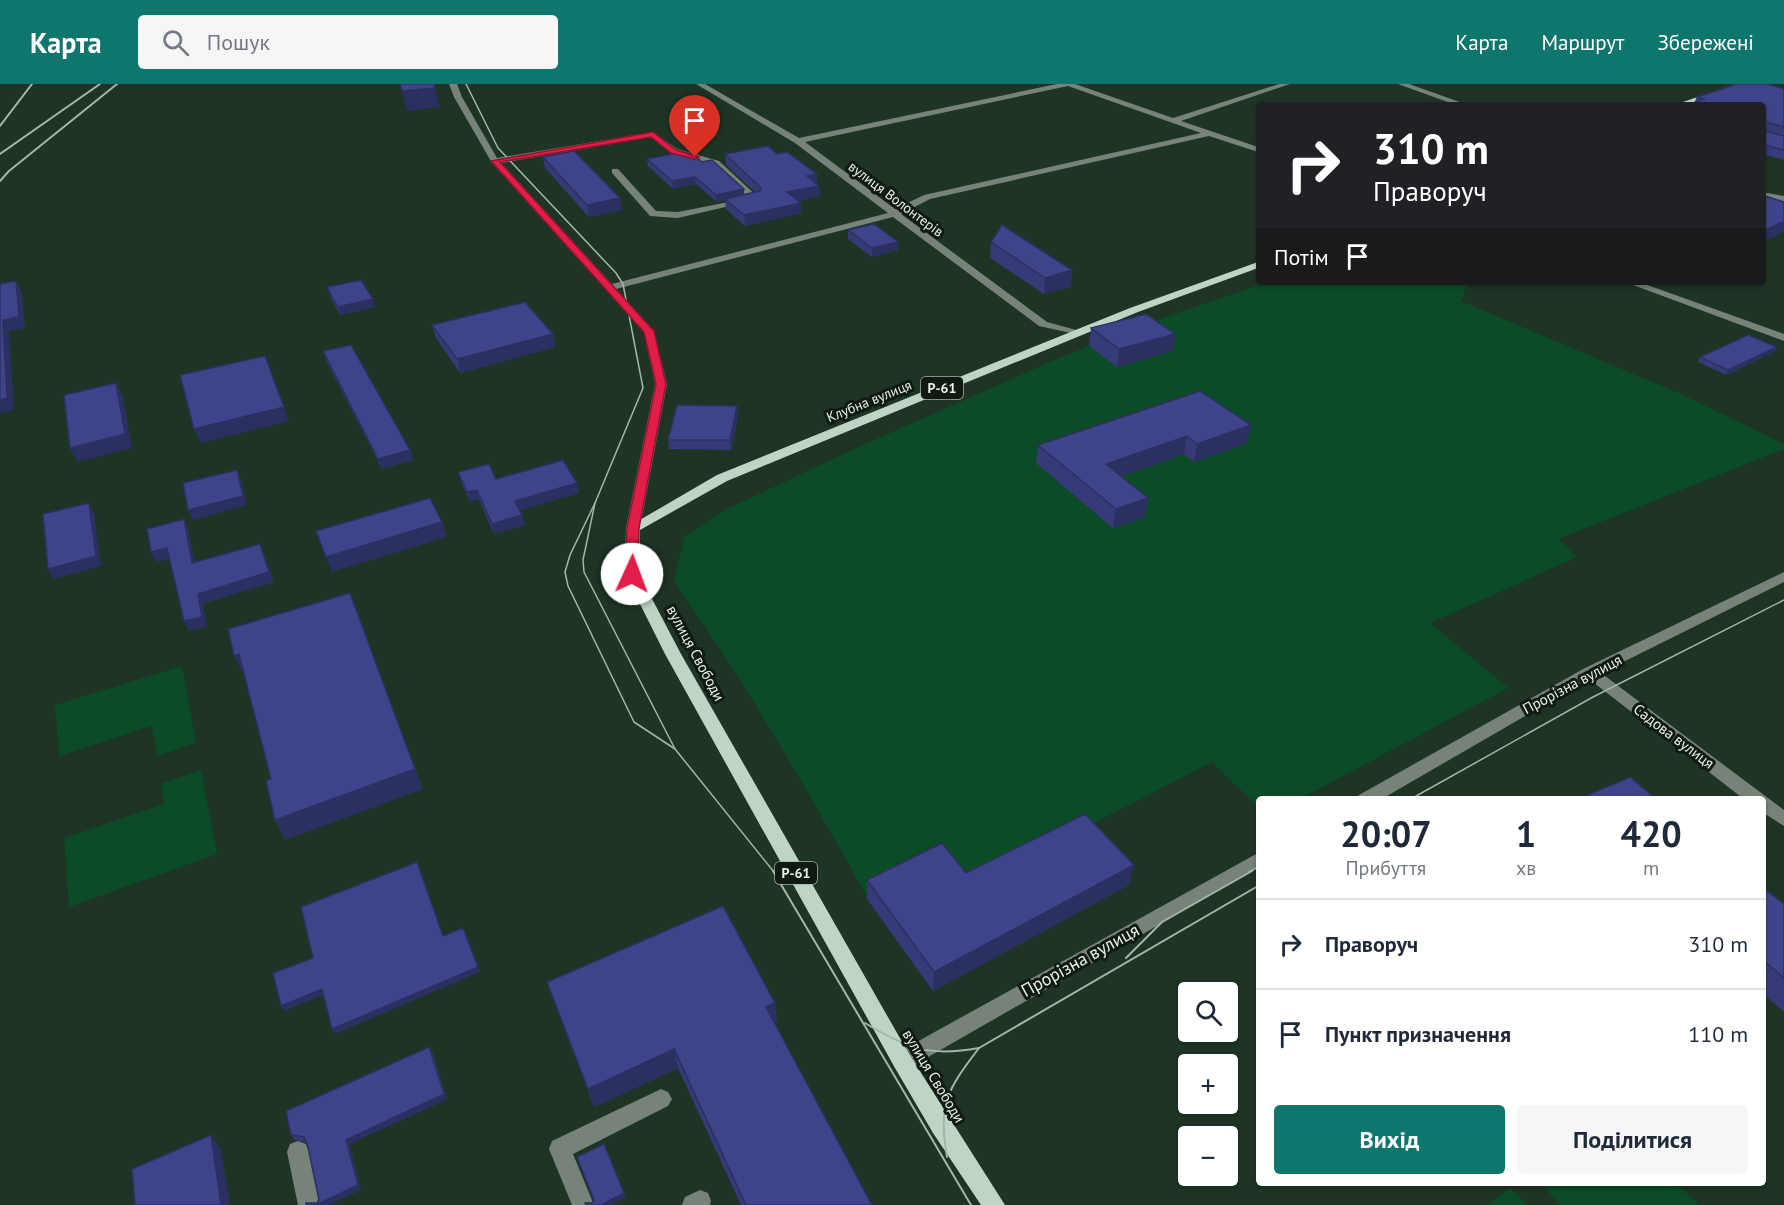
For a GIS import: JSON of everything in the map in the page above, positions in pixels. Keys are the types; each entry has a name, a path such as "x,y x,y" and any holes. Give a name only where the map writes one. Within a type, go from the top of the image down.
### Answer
{"main road":[{"path":"1687,102 1743,84"},
{"name":"Клубна вулиця","path":"633,528 722,477 1076,333 1256,266"},
{"name":"вулиця Свободи","path":"633,528 632,574 673,654 902,1061 941,1126 994,1205"}],"street":[{"name":"вулиця Свободи","path":"453,84 458,97 495,161 649,331 661,384 633,528"},
{"name":"вулиця Волонтерів","path":"700,84 798,141 1043,324 1076,333"},
{"path":"798,141 1068,84 1256,149"},
{"path":"1175,120 1286,84"},
{"path":"1402,84 1455,102"},
{"path":"611,287 893,214 927,198 1210,133"},
{"path":"495,161 653,134 674,151 716,163 756,199 678,215 652,214 615,171"},
{"path":"1766,196 1784,200"},
{"path":"1638,285 1784,338"},
{"name":"Прорізна вулиця","path":"1372,796 1590,672 1784,576"},
{"name":"Садова вулиця","path":"1590,672 1753,796"},
{"path":"1766,806 1784,819"},
{"name":"Прорізна вулиця","path":"902,1061 1256,861"},
{"path":"584,1205 560,1149 661,1099"},
{"path":"298,1152 309,1205"}],"green space":[{"path":"1259,285 1467,285 1461,301 1681,394 1784,444 1784,449 1558,539 1577,557 1430,623 1508,688 1306,796 1256,796 1256,805 1212,762 966,889 867,896 751,697 674,582 684,537 727,509 854,449 1059,358 1143,325"},
{"path":"182,666 196,743 157,756 152,726 59,756 55,705"},
{"path":"201,770 217,854 69,907 64,838 164,804 161,784"},
{"path":"1543,1186 1679,1186 1699,1205 1561,1205"},
{"path":"1510,1188 1527,1205 1487,1205"}],"building":[{"path":"400,84 434,84 435,88 402,91"},
{"path":"1737,84 1767,84 1784,89 1784,127 1766,122 1766,102 1697,102 1704,99 1697,97"},
{"path":"1766,131 1784,136 1784,150 1766,145"},
{"path":"768,146 777,154 787,152 817,174 807,176 819,186 787,192 801,203 744,215 725,199 760,191 761,188 725,154"},
{"path":"574,151 620,198 587,205 543,157"},
{"path":"682,152 694,155 702,162 712,160 744,189 716,195 695,177 672,181 647,159"},
{"path":"1766,196 1784,202 1784,221 1766,230"},
{"path":"874,224 898,242 872,248 848,230"},
{"path":"1002,225 1072,270 1045,278 991,242"},
{"path":"361,280 373,299 338,307 327,287"},
{"path":"16,281 19,317 3,320 7,398 0,400 0,284"},
{"path":"525,302 553,334 457,359 432,325"},
{"path":"1146,314 1175,334 1119,349 1091,328"},
{"path":"1748,335 1777,347 1728,370 1700,357"},
{"path":"351,345 410,450 378,459 323,351"},
{"path":"265,356 284,407 194,429 180,375"},
{"path":"116,383 125,434 70,448 64,395"},
{"path":"1200,391 1251,425 1197,444 1187,436 1106,464 1148,498 1116,509 1038,445"},
{"path":"677,405 737,406 730,440 668,440"},
{"path":"563,460 577,483 515,501 522,515 492,524 477,490 467,492 458,472 489,464 496,479"},
{"path":"237,470 243,496 188,510 183,483"},
{"path":"430,498 442,522 326,557 316,531"},
{"path":"89,503 96,556 48,569 43,514"},
{"path":"184,519 192,563 260,544 269,572 198,594 202,617 184,621 167,548 151,552 147,529"},
{"path":"350,593 415,769 275,820 266,781 271,779 239,654 234,656 228,629"},
{"path":"1630,777 1652,796 1585,796"},
{"path":"1085,814 1134,865 934,972 867,880 942,843 966,873"},
{"path":"417,862 443,936 463,928 478,967 332,1029 322,989 281,1006 273,973 313,958 301,907"},
{"path":"1766,890 1784,904 1784,978 1766,962"},
{"path":"723,906 775,1003 766,1007 872,1205 746,1205 674,1049 588,1089 547,982"},
{"path":"429,1047 444,1094 346,1140 358,1185 316,1205 306,1205 306,1203 317,1203 319,1200 308,1147 304,1137 291,1135 286,1111"},
{"path":"211,1135 221,1205 135,1205 132,1169"},
{"path":"604,1144 624,1193 601,1205 586,1205 585,1203 592,1203 594,1200 577,1157"}],"tram line":[{"path":"466,84 498,148 616,273 623,284 643,388 595,503"},
{"path":"595,503 583,560 584,572 675,749"},
{"path":"595,503 570,555 565,572 568,586 634,722 675,749"},
{"path":"1416,796 1593,697 1784,600"},
{"path":"675,749 774,872"},
{"path":"1249,872 1256,868"},
{"path":"773,871 971,1205"},
{"path":"1126,958 1162,922 1252,871"},
{"path":"979,1048 1256,887"},
{"path":"865,1023 894,1039 919,1049 946,1052 979,1048"},
{"path":"947,1157 944,1124 948,1098 959,1075 979,1048"}],"railway":[{"path":"0,126 32,84"},
{"path":"0,154 100,84"},
{"path":"0,181 9,171 117,84"}],"route":[{"path":"632,574 633,528 661,384 649,331 495,161 653,134 674,151 695,157"}]}
